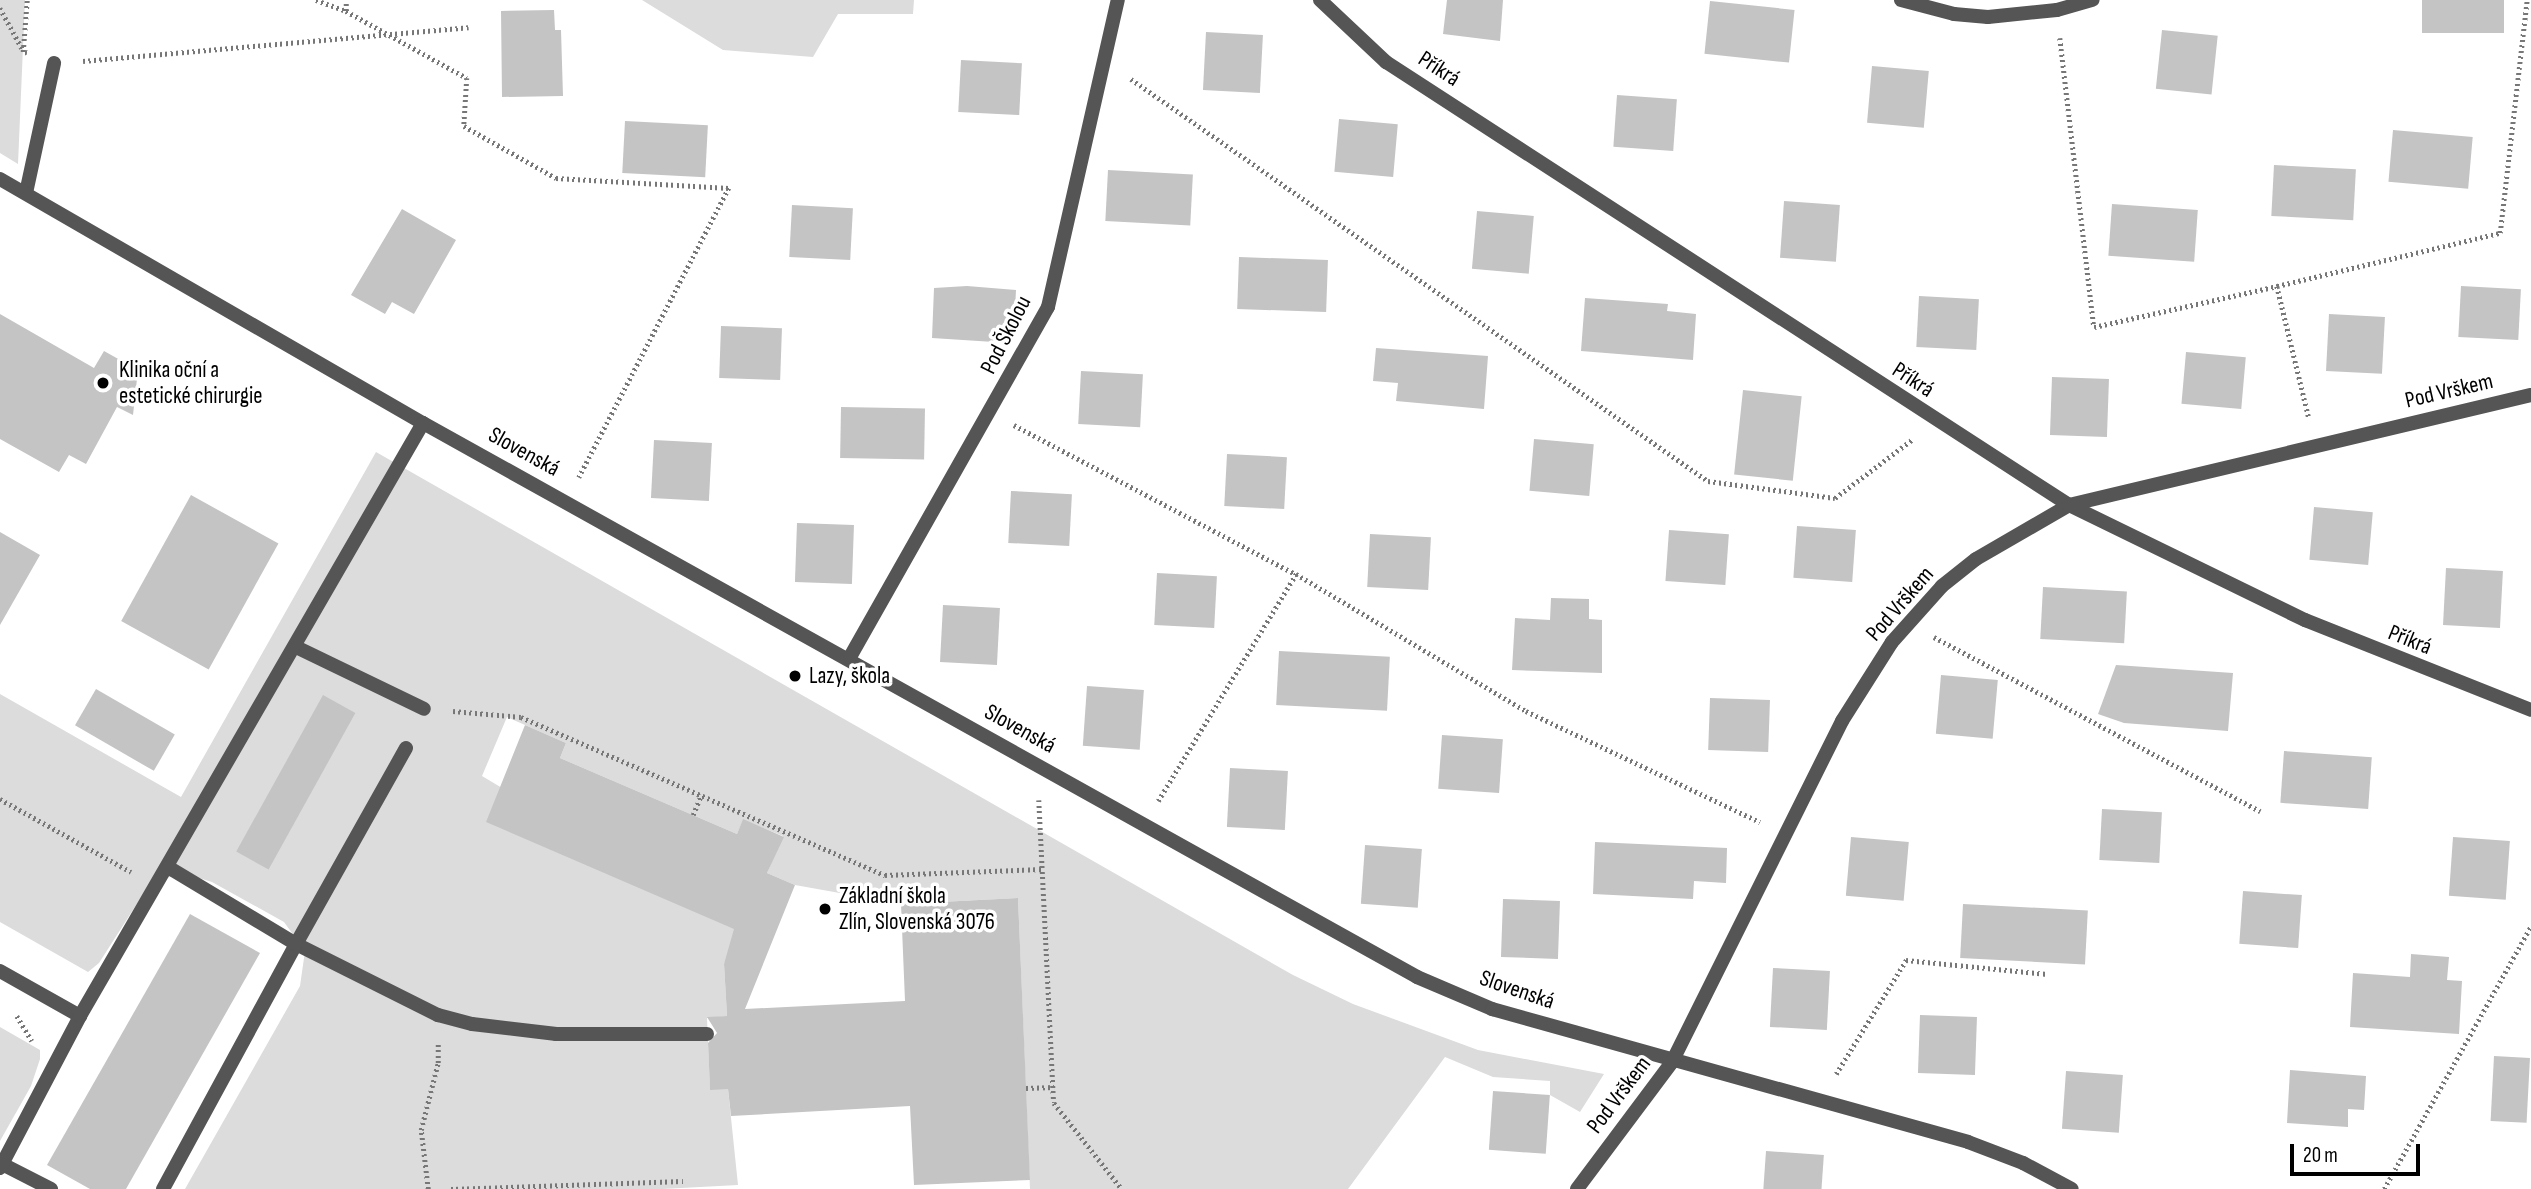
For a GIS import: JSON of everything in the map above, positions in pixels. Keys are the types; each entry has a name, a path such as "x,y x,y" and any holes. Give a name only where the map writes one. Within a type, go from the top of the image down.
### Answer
{"street":[{"name":"Pod Školou","path":"850,657 992,413 1048,307 1101,59 1118,0"},
{"name":"Příkrá","path":"1320,0 1386,62 1936,422 2070,505 2305,620 2531,710"},
{"path":"1901,0 1954,14 1988,17 2057,10 2093,0"},
{"path":"26,193 54,63"},
{"name":"Slovenská","path":"0,179 423,423 850,657 1417,977 1492,1009 1672,1062 1821,1098 1968,1142 2023,1163 2072,1189"},
{"name":"Pod Vrškem","path":"1577,1189 1672,1062 1842,721 1909,623 1976,559 2070,505 2531,395"},
{"path":"51,1189 1,1166 80,1017 423,423"},
{"path":"296,647 424,709"},
{"path":"163,1189 406,748"},
{"path":"168,867 296,944 438,1015 472,1024 556,1034 708,1034"},
{"path":"0,971 80,1017"}],"path":[{"path":"27,0 23,52 54,63 469,27"},
{"path":"316,0 346,11 467,78 464,126 556,178 729,188 578,478"},
{"path":"346,0 346,11"},
{"path":"2057,10 2094,327 2500,233 2527,0"},
{"path":"1101,59 1707,481 1835,498 1936,422"},
{"path":"2277,286 2316,446"},
{"path":"992,413 1296,574 1526,711 1786,834"},
{"path":"1156,804 1296,574"},
{"path":"1909,623 2260,811"},
{"path":"424,709 521,717 885,875 1043,869"},
{"path":"693,815 701,795"},
{"path":"1039,796 1054,1103 1122,1189"},
{"path":"0,799 137,876 168,867"},
{"path":"2384,1189 2531,926"},
{"path":"1821,1098 1906,960 2047,974"},
{"path":"428,1189 421,1130 438,1063 438,1015"},
{"path":"1026,1088 1054,1087"},
{"path":"452,1189 683,1181"},
{"path":"635,1182 635,1189"}],"shaded area":[{"path":"0,0 25,0 18,164 0,153"},
{"path":"642,0 914,0 913,14 838,14 813,57 723,50"},
{"path":"376,452 1293,975 1353,1004 1478,1050 1604,1074 1580,1112 1550,1095 1550,1081 1493,1077 1445,1057 1348,1189 1030,1189 1018,898 901,904 795,885 767,873 783,836 743,820 737,834 560,758 566,743 507,717 482,776 740,931 724,964 727,1016 707,1018 710,1089 728,1089 738,1185 662,1189 185,1189 300,986 305,951 284,922 212,882 186,874 165,878 145,891 99,963 88,972 0,922 0,694 181,797"},
{"path":"0,1027 40,1050 40,1059 31,1086 0,1141"}],"building":[{"path":"1447,0 1503,0 1500,41 1443,34"},
{"path":"2422,0 2504,0 2504,33 2422,33"},
{"path":"1710,1 1795,10 1789,63 1704,54"},
{"path":"554,10 555,30 561,30 563,96 502,97 501,11"},
{"path":"2162,30 2218,36 2212,95 2156,89"},
{"path":"1206,32 1263,35 1260,93 1203,90"},
{"path":"961,60 1022,63 1019,115 958,112"},
{"path":"1872,66 1929,71 1924,128 1867,123"},
{"path":"1617,95 1677,99 1673,151 1613,147"},
{"path":"1339,119 1398,124 1393,177 1334,172"},
{"path":"625,121 708,125 705,177 622,173"},
{"path":"2393,130 2473,137 2468,189 2388,182"},
{"path":"2274,165 2356,169 2353,220 2271,216"},
{"path":"1108,170 1193,174 1190,225 1105,221"},
{"path":"1784,201 1840,205 1836,262 1780,258"},
{"path":"2112,204 2198,210 2194,262 2108,256"},
{"path":"792,205 853,208 850,260 789,257"},
{"path":"402,209 456,240 414,314 392,302 385,314 351,295"},
{"path":"1477,211 1534,216 1529,274 1472,269"},
{"path":"1239,257 1328,260 1326,312 1237,309"},
{"path":"967,286 1016,290 1014,330 994,329 994,342 932,338 934,288"},
{"path":"2461,286 2521,289 2518,340 2458,337"},
{"path":"1919,296 1979,299 1976,350 1916,347"},
{"path":"1585,298 1668,304 1667,311 1696,314 1693,360 1581,351"},
{"name":"Klinika oční a estetické chirurgie","path":"0,314 94,368 104,351 138,370 133,415 117,407 86,464 69,455 59,472 0,439"},
{"path":"2329,314 2385,317 2382,374 2326,371"},
{"path":"721,326 782,328 780,380 719,378"},
{"path":"1376,348 1488,356 1484,409 1396,401 1398,383 1373,381"},
{"path":"2186,352 2246,357 2241,409 2181,404"},
{"path":"1081,371 1143,374 1140,427 1078,424"},
{"path":"2052,377 2109,379 2107,437 2050,435"},
{"path":"1743,390 1802,396 1793,481 1734,475"},
{"path":"841,407 925,408 924,459 840,458"},
{"path":"1534,439 1594,444 1589,496 1529,491"},
{"path":"654,440 712,443 709,501 651,498"},
{"path":"1227,454 1287,457 1284,509 1224,506"},
{"path":"1011,491 1072,494 1069,546 1008,543"},
{"path":"191,495 278,543 209,669 121,621"},
{"path":"2314,507 2373,512 2368,565 2309,560"},
{"path":"797,523 854,525 852,584 795,582"},
{"path":"1797,526 1856,530 1852,582 1793,578"},
{"path":"1669,530 1729,534 1725,585 1665,581"},
{"path":"0,532 40,555 0,625"},
{"path":"1370,534 1431,537 1428,590 1367,587"},
{"path":"2446,568 2503,571 2500,628 2443,625"},
{"path":"1157,573 1217,576 1214,628 1154,625"},
{"path":"2043,587 2127,591 2124,643 2040,639"},
{"path":"1551,598 1589,599 1589,619 1602,620 1602,673 1512,670 1515,618 1550,620"},
{"path":"943,605 1000,608 997,665 940,662"},
{"path":"1279,651 1390,657 1387,711 1276,705"},
{"path":"2116,665 2233,673 2228,731 2124,723 2098,714"},
{"path":"1941,675 1998,680 1993,739 1936,734"},
{"path":"1087,686 1144,690 1140,750 1083,746"},
{"path":"96,689 175,734 154,771 75,725"},
{"path":"323,695 355,713 269,869 236,852"},
{"path":"1710,698 1770,700 1768,752 1708,750"},
{"path":"525,725 566,743 560,758 737,834 743,819 784,837 767,873 795,885 745,1009 905,1001 901,904 1018,898 1030,1180 914,1185 910,1106 731,1116 728,1089 710,1090 708,1043 717,1033 707,1017 727,1016 724,964 734,929 486,822"},
{"path":"1442,735 1503,739 1499,793 1438,789"},
{"path":"2284,751 2372,757 2368,809 2280,803"},
{"path":"1230,768 1288,771 1285,830 1227,827"},
{"path":"2102,809 2162,812 2159,863 2099,860"},
{"path":"1851,837 1909,842 1904,901 1846,896"},
{"path":"2453,837 2510,841 2506,900 2449,896"},
{"path":"1595,842 1727,848 1726,883 1694,881 1693,899 1593,894"},
{"path":"1365,845 1422,849 1418,908 1361,904"},
{"path":"2243,891 2302,895 2298,948 2239,944"},
{"path":"1503,899 1560,901 1558,959 1501,957"},
{"path":"1963,904 2088,911 2085,964 1960,958"},
{"path":"190,914 260,953 126,1189 90,1189 47,1165"},
{"path":"2411,954 2449,957 2447,980 2462,981 2459,1034 2350,1027 2353,973 2410,977"},
{"path":"1773,968 1830,971 1827,1030 1770,1027"},
{"path":"1920,1015 1977,1017 1975,1075 1918,1073"},
{"path":"2494,1056 2530,1058 2527,1123 2491,1121"},
{"path":"2290,1070 2366,1076 2364,1110 2348,1109 2348,1127 2287,1123"},
{"path":"2066,1071 2123,1075 2119,1133 2062,1129"},
{"path":"1493,1091 1550,1095 1546,1154 1489,1150"},
{"path":"1766,1151 1824,1155 1821,1189 1763,1189"}],"place":[{"name":"Klinika oční a estetické chirurgie","path":"103,383"},
{"name":"Lazy, škola","path":"795,676"},
{"name":"Základní škola Zlín, Slovenská 3076","path":"825,909"}]}
